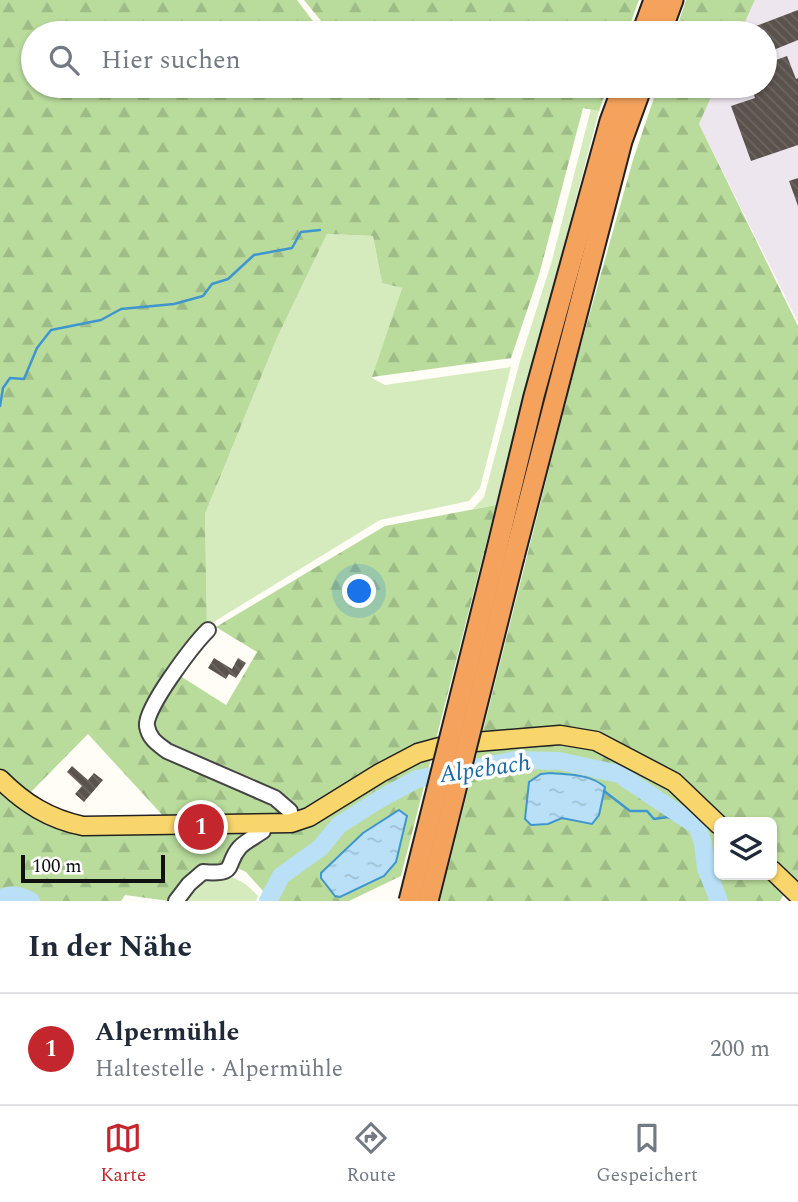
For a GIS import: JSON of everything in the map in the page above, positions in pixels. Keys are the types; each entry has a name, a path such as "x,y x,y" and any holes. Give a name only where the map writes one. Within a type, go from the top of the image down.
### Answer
{"highway":[{"path":"646,21 654,0"},
{"path":"665,21 673,0"},
{"path":"428,901 505,555 538,383 619,98"},
{"path":"409,901 505,555 553,400 622,141 638,98"}],"main road":[{"path":"0,779 29,805 60,821 83,826 291,823 309,817 418,753 451,744 560,735 596,741 674,782 714,820"},
{"path":"777,875 798,895"}],"street":[{"path":"208,629 170,679 149,713 146,725 152,739 167,751 275,798 290,811 291,823"},
{"path":"176,901 203,872 223,872 231,867 239,848 263,831 264,824"}],"shaded area":[{"path":"755,0 798,0 798,322 699,124 711,98 777,98 777,21 745,21"}],"green space":[{"path":"0,0 297,0 313,21 21,21 21,98 604,98 599,111 583,108 539,275 511,358 372,377 402,288 382,283 373,236 327,234 277,338 205,514 207,626 174,672 226,705 257,652 216,627 385,526 496,505 401,876 349,901 272,901 246,872 233,866 262,820 229,866 201,871 169,901 125,895 121,901 0,901","holes":["88,734 166,819 62,819 27,796"]},
{"path":"304,0 639,0 631,21 321,21"},
{"path":"686,0 755,0 745,21 679,21"},
{"path":"654,98 711,98 699,124 798,326 798,901 785,892 780,901 440,901 575,366 633,160"},
{"path":"591,109 599,111 496,505 473,509 484,497 520,361 551,264"},
{"path":"327,234 373,236 382,283 402,288 372,378 385,385 511,367 480,488 469,501 380,520 207,626 205,514 277,338"},
{"path":"204,873 228,876 240,881 258,896 256,901 178,901"}],"water":[{"path":"541,774 586,777 605,787 599,815 592,824 562,818 548,824 531,825 525,819 529,782"},
{"path":"399,810 407,816 396,862 384,876 340,897 335,896 321,878 321,873 363,833"}],"building":[{"path":"798,10 798,40 777,49 777,21 769,21"},
{"path":"787,56 796,79 798,78 798,145 751,161 731,106 755,98 777,98 777,60"},
{"path":"798,178 798,206 789,181"},
{"path":"214,658 232,669 238,658 246,663 236,678 229,674 226,679 208,668"},
{"path":"72,766 88,780 94,773 103,780 84,802 75,794 82,786 67,772"}],"waterway":[{"path":"0,406 3,388 10,378 24,379 37,348 51,330 101,320 121,309 174,304 203,296 212,284 228,279 254,255 292,248 301,232 320,230"},
{"name":"Alpebach","path":"268,901 281,876 320,848 339,825 380,799 417,779 516,760 559,761 619,774 697,826 703,843 706,868 719,901"},
{"path":"604,791 630,811 647,811 654,819 668,817 682,822 688,820"},
{"name":"Alpebach","path":"0,899 12,895 31,901"}],"place":[{"name":"Alpermühle","path":"201,827"}]}
